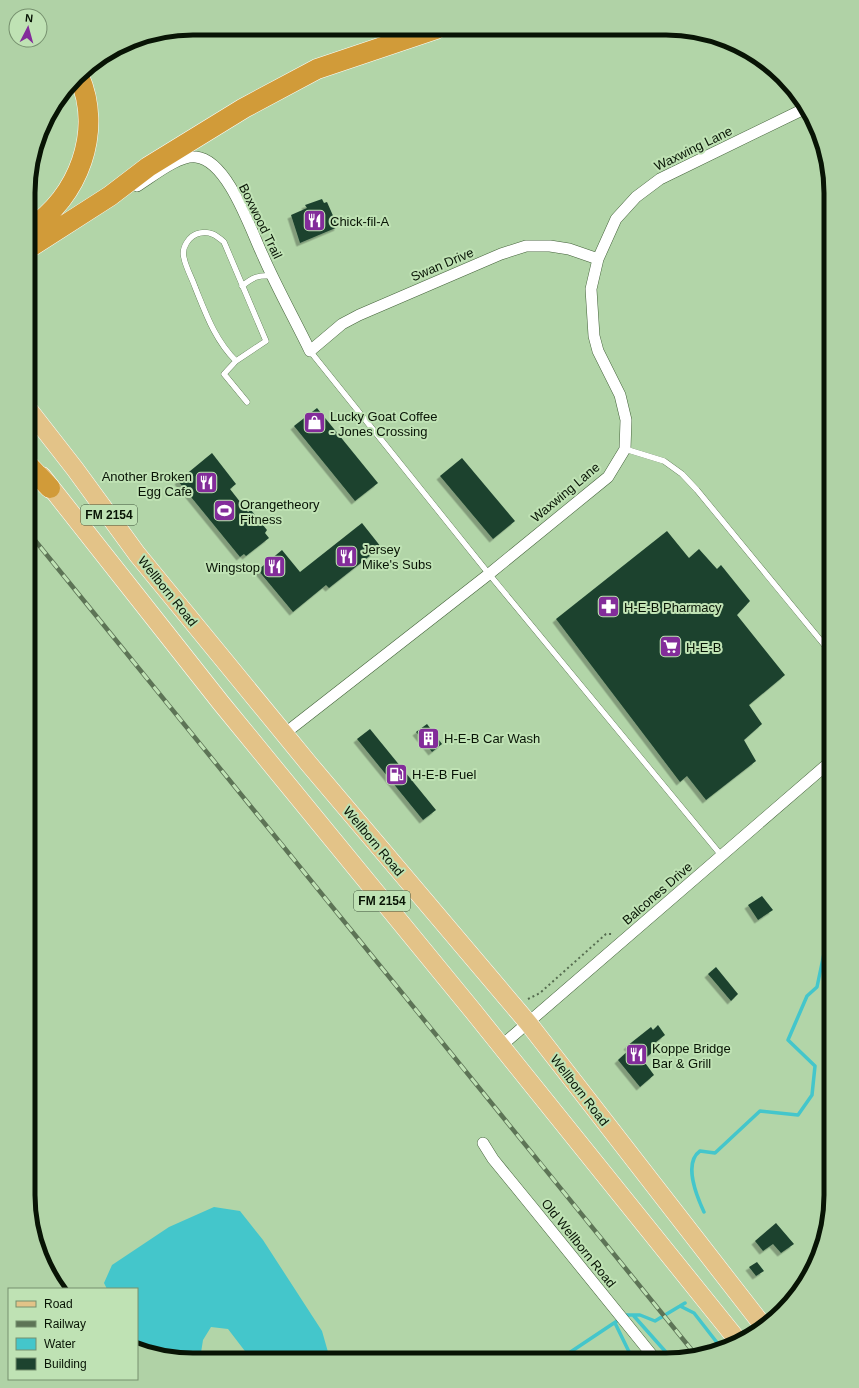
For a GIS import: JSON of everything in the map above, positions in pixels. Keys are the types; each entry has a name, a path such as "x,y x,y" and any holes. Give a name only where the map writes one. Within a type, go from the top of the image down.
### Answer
{"highway":[{"path":"35,244 110,196 148,167 225,120 317,69 418,35"},
{"path":"35,225 49,215 63,200 80,168 86,150 89,115 87,99 81,81"},
{"path":"35,472 50,488"}],"main road":[{"name":"Wellborn Road","path":"35,418 75,469 137,554 284,734 529,1024 760,1322"},
{"name":"FM 2154","path":"35,466 50,488 221,703 502,1046 735,1337"}],"street":[{"name":"Waxwing Lane","path":"284,734 489,574 608,477 625,449 626,420 620,395 598,351 594,336 591,289 598,259 616,219 636,197 660,179 801,111"},
{"name":"Boxwood Trail","path":"110,196 135,188 178,160 187,157 197,157 208,160 219,170 245,214 271,272 310,351"},
{"name":"Swan Drive","path":"310,351 337,327 353,318 501,254 526,246 550,246 569,249 598,259"},
{"name":"Balcones Drive","path":"502,1046 824,767"},
{"name":"Old Wellborn Road","path":"483,1143 498,1165 650,1353"}],"lane":[{"path":"236,361 226,352 214,335 183,257 186,242 195,234 204,232 215,234 224,242 266,341 236,361 224,374 247,402"},
{"path":"242,286 252,277 271,272"},
{"path":"310,351 489,574 721,855"},
{"path":"625,449 664,461 682,474 702,496 824,644"}],"path":[{"path":"528,999 540,993 606,934 630,934"}],"water":[{"path":"214,1207 240,1211 263,1240 322,1331 328,1353 246,1353 228,1329 211,1327 203,1340 201,1353 172,1352 138,1343 138,1288 106,1288 104,1283 112,1265 169,1227"}],"building":[{"name":"Chick-fil-A","path":"322,199 324,203 327,202 338,227 300,243 291,215 307,208 305,205"},
{"path":"317,408 378,483 355,501 294,426"},
{"path":"212,453 236,484 230,489 248,512 251,510 267,530 265,533 269,538 246,556 244,554 240,557 178,481"},
{"path":"462,458 515,521 493,539 440,476"},
{"path":"362,523 381,547 329,588 326,585 293,612 258,570 282,550 300,572"},
{"name":"H-E-B","path":"667,531 689,558 699,549 717,569 721,565 750,601 737,615 785,675 749,705 762,724 744,740 756,761 706,800 687,776 680,782 556,619"},
{"name":"H-E-B Car Wash","path":"427,724 442,744 432,752 416,732"},
{"name":"H-E-B Fuel","path":"370,729 436,810 423,820 357,739"},
{"path":"762,896 773,910 758,920 748,905"},
{"path":"716,967 738,994 731,1001 708,974"},
{"name":"Koppe Bridge Bar & Grill","path":"658,1025 665,1035 651,1046 654,1051 643,1060 654,1075 640,1087 618,1060 630,1049 627,1046 651,1027 653,1030"},
{"path":"776,1223 794,1244 781,1253 773,1244 763,1251 755,1241"},
{"path":"757,1262 764,1271 756,1276 749,1267"}],"waterway":[{"path":"704,1212 693,1180 692,1163 695,1156 700,1151 715,1153 760,1111 798,1115 812,1095 815,1066 788,1040 807,996 817,987 824,954"},
{"path":"569,1353 626,1315 640,1315 655,1321 685,1303"},
{"path":"680,1306 694,1313 718,1344"},
{"path":"633,1315 667,1353"},
{"path":"615,1323 630,1353"}],"railway":[{"path":"35,540 692,1351"}],"place":[{"name":"Chick-fil-A","path":"314,221"},
{"name":"Lucky Goat Coffee - Jones Crossing","path":"314,423"},
{"name":"Another Broken Egg Cafe","path":"207,483"},
{"name":"Orangetheory Fitness","path":"225,511"},
{"name":"Jersey Mike's Subs","path":"346,556"},
{"name":"Wingstop","path":"275,567"},
{"name":"H-E-B Pharmacy","path":"609,607"},
{"name":"H-E-B","path":"670,647"},
{"name":"H-E-B Car Wash","path":"429,738"},
{"name":"H-E-B Fuel","path":"396,774"},
{"name":"Koppe Bridge Bar & Grill","path":"636,1055"}]}
